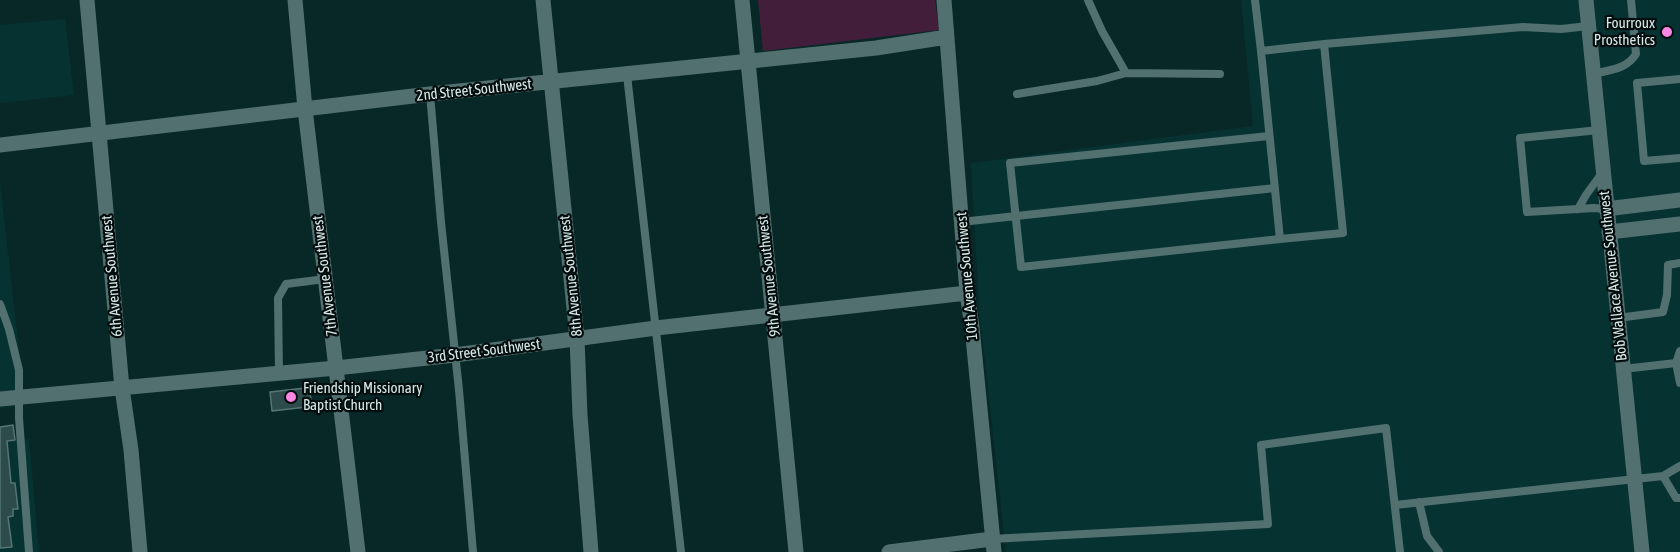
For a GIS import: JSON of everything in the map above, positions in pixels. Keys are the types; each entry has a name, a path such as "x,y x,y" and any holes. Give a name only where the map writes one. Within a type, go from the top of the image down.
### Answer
{"street":[{"name":"6th Avenue Southwest","path":"87,0 122,388 131,450 140,552"},
{"name":"7th Avenue Southwest","path":"295,0 305,109 358,552"},
{"name":"8th Avenue Southwest","path":"543,0 578,338 580,415 591,552"},
{"name":"9th Avenue Southwest","path":"742,0 796,552"},
{"name":"10th Avenue Southwest","path":"944,0 967,293 993,546"},
{"name":"Bob Wallace Avenue Southwest","path":"1586,0 1642,552"},
{"name":"2nd Street Southwest","path":"0,146 430,94 876,48 947,37"},
{"path":"1606,209 1680,201"},
{"path":"1609,232 1680,224"},
{"name":"3rd Street Southwest","path":"0,399 456,355 656,328 967,293"},
{"path":"889,552 993,546"}],"lane":[{"path":"1088,0 1102,31 1126,73"},
{"path":"1255,0 1280,239"},
{"path":"1593,74 1623,66 1632,61 1636,54 1631,0"},
{"path":"1261,51 1523,27 1561,29 1588,26"},
{"path":"1269,136 1010,163 1021,267 1343,233 1324,44"},
{"path":"1017,94 1097,81 1126,73 1220,74"},
{"path":"627,75 681,552"},
{"path":"1680,79 1637,83 1644,161 1680,158"},
{"path":"430,94 473,552"},
{"path":"1599,130 1520,138 1527,212 1606,209"},
{"path":"1578,209 1603,172"},
{"path":"962,222 1275,188"},
{"path":"1618,318 1663,312 1667,295 1668,265 1680,263"},
{"path":"279,373 278,298 286,284 325,279"},
{"path":"0,304 9,328 18,370 29,552"},
{"path":"1680,351 1676,363 1680,383"},
{"path":"1623,369 1676,363"},
{"path":"993,546 1268,524 1261,445 1386,428 1400,552"},
{"path":"1395,505 1635,480 1663,476 1680,466"},
{"path":"1663,476 1676,498 1680,498"},
{"path":"1419,502 1427,536 1439,552"}],"shaded area":[{"path":"758,0 935,0 939,30 763,51"},
{"path":"1241,0 1680,0 1680,552 1006,552 979,307 971,163 1253,126"},
{"path":"65,19 74,95 0,103 0,25"},
{"path":"0,182 25,404 0,408"},
{"path":"29,439 39,552 0,552 0,443"}],"building":[{"name":"Friendship Missionary Baptist Church","path":"305,388 306,392 310,392 311,402 307,402 307,407 272,411 270,392"},
{"path":"13,425 15,440 7,441 11,483 15,483 18,509 13,509 13,516 8,517 12,547 0,548 0,427"}],"place":[{"name":"Fourroux Prosthetics","path":"1667,32"},
{"name":"Friendship Missionary Baptist Church","path":"291,397"}]}
